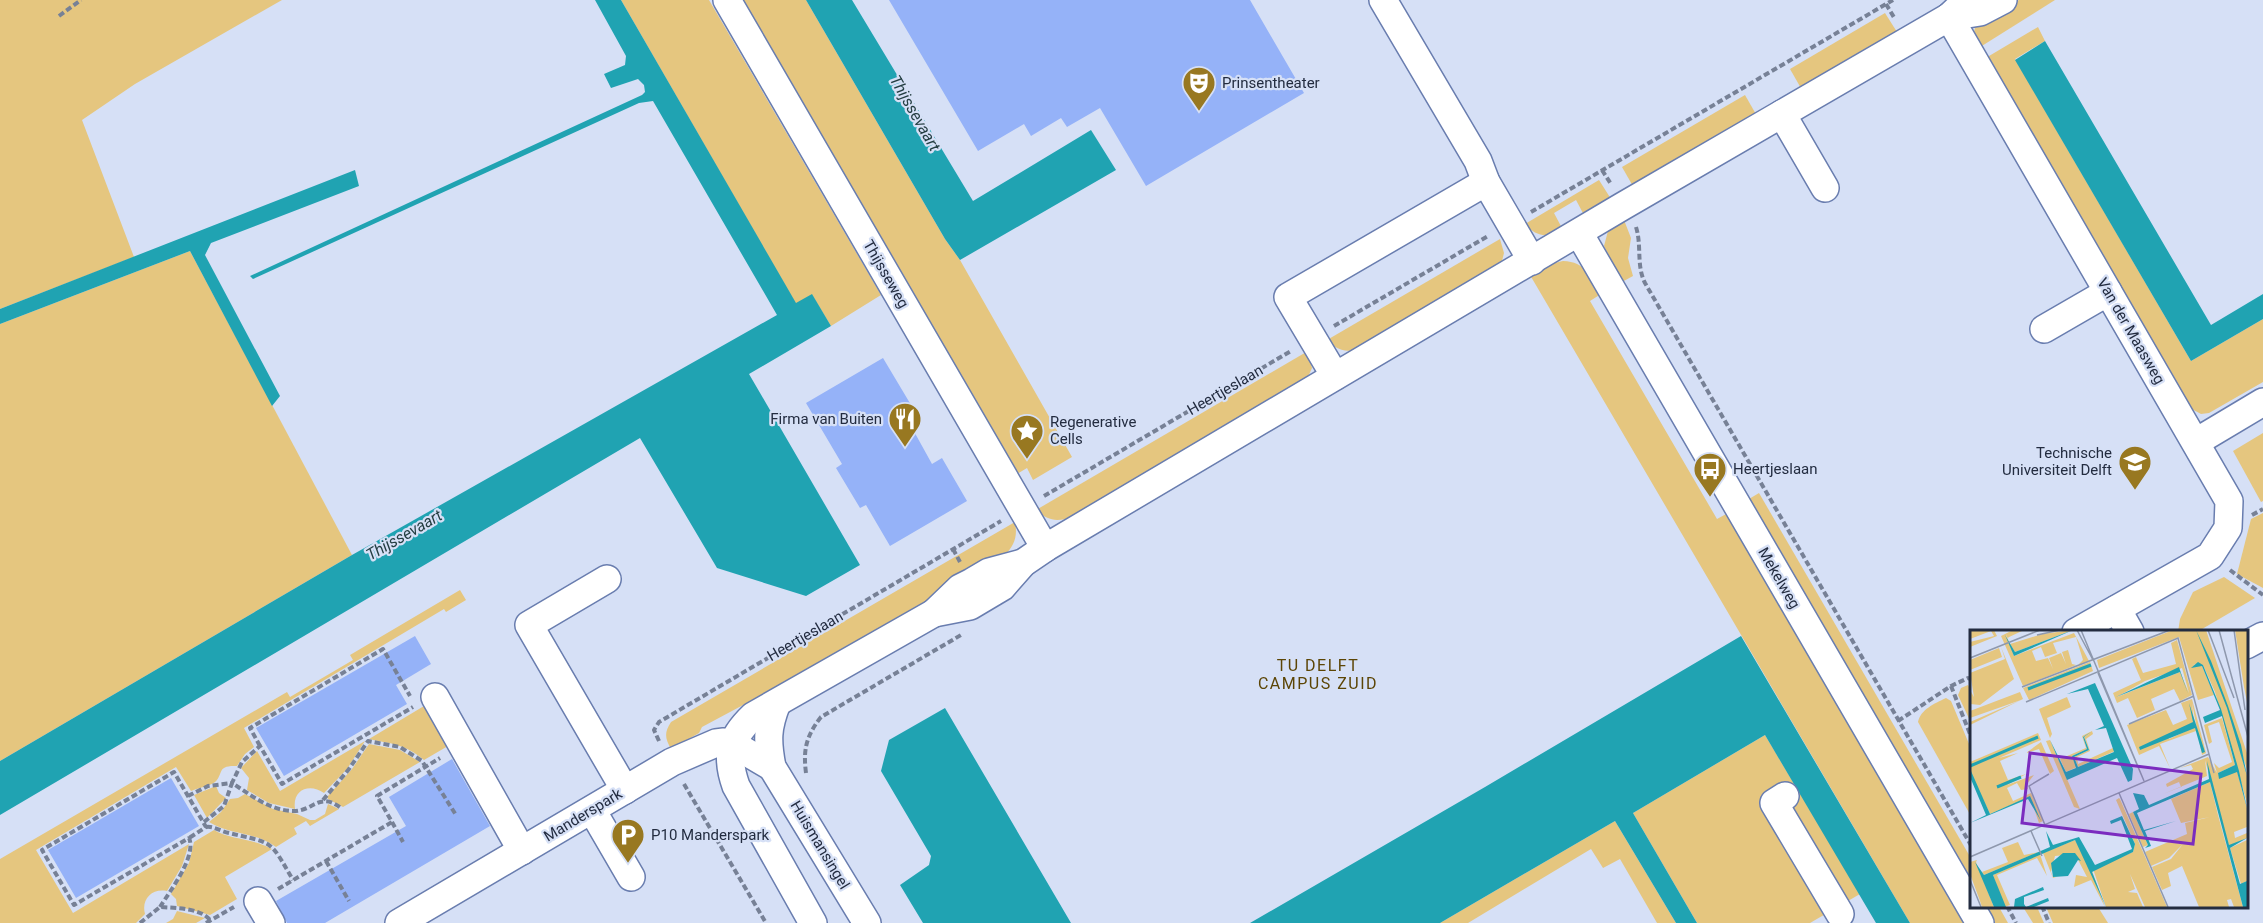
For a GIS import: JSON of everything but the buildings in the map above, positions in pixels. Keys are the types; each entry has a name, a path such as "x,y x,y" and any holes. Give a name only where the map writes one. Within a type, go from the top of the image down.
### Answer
{"street":[{"name":"Thijsseweg","path":"726,0 1021,509 1034,556"},
{"path":"1383,0 1478,161 1486,182 1532,261"},
{"path":"813,923 736,786 730,762 731,743 741,727 753,716 934,612 960,588 989,572 1034,556 1958,9 1980,12 2003,0"},
{"name":"Van der Maasweg","path":"1958,9 2108,292 2229,501 2228,528 2210,556 2080,630"},
{"path":"1782,114 1825,188"},
{"path":"1335,376 1288,297 1486,182"},
{"name":"Mekelweg","path":"1579,233 1970,906"},
{"path":"2044,328 2108,292"},
{"path":"2196,442 2263,402"},
{"path":"607,579 529,625 625,790"},
{"path":"2117,609 2129,630"},
{"path":"2248,644 2263,636"},
{"path":"435,698 522,851"},
{"path":"772,767 768,744 769,723 777,703"},
{"name":"Manderspark","path":"399,923 672,762 716,743 731,743"},
{"path":"731,743 772,767"},
{"name":"Huismansingel","path":"772,767 867,923"},
{"path":"1785,796 1774,803 1840,914"},
{"path":"592,810 631,877"},
{"name":"Mekelweg","path":"1971,908 1980,923"}],"path":[{"path":"59,16 81,0"},
{"name":"Heertjeslaan","path":"672,762 654,730 659,722 1893,0"},
{"path":"1623,206 1639,235 1640,273 1645,283 1970,844"},
{"path":"2210,556 2263,595"},
{"path":"383,649 416,705 282,784 261,746 250,728 383,649"},
{"path":"1898,721 1951,686 1970,679"},
{"path":"1951,686 1970,734"},
{"path":"365,735 368,741"},
{"path":"368,741 400,747 415,755 426,766 456,815"},
{"path":"188,796 208,786 232,783 264,803 284,810 296,811 323,800 349,769 368,741"},
{"path":"404,842 377,796 462,745"},
{"path":"204,822 224,806 242,762 261,746"},
{"path":"672,762 766,923"},
{"path":"206,827 174,772 42,850 74,905 206,827 256,838 270,844 293,880"},
{"path":"323,800 341,808"},
{"path":"264,912 293,880 392,822"},
{"path":"140,923 160,907 178,879 190,853 189,838"},
{"path":"326,861 349,901"},
{"path":"160,907 200,914 207,916 210,920"},
{"path":"2008,908 2016,923"},
{"path":"2043,908 2049,923"}],"shaded area":[{"path":"0,0 282,0 135,84 82,120 134,257 0,309"},
{"path":"621,0 709,0 881,295 831,326 812,295 796,304"},
{"path":"738,0 806,0 945,239 960,260 1072,457 1033,480 1027,468 1017,474"},
{"path":"2019,0 2055,0 1977,49 1973,36 1976,24"},
{"path":"1885,13 1897,32 1802,90 1790,69"},
{"path":"2038,27 2045,41 2015,59 2191,361 2263,319 2263,382 2209,413 2201,414 2188,407 1984,59"},
{"path":"1745,95 1757,116 1634,188 1622,167"},
{"path":"1599,180 1611,199 1584,215 1576,200 1554,213 1563,230 1542,235 1533,232 1525,224"},
{"path":"1624,220 1631,238 1628,258 1633,276 1622,282 1604,246 1608,231"},
{"path":"1500,239 1504,253 1501,265 1352,351 1338,348 1327,340"},
{"path":"190,251 352,555 0,761 0,324"},
{"path":"1563,261 1582,267 1594,281 1601,294 1590,301 1717,519 1728,513 1966,923 1910,923 1530,275 1550,264"},
{"path":"1308,351 1312,368 1307,379 1072,517 1053,520 1036,510"},
{"path":"2263,433 2263,501 2261,502 2233,451"},
{"path":"1759,493 1970,857 1970,880 1749,499"},
{"path":"2263,513 2263,588 2237,574 2251,519"},
{"path":"1015,522 1014,541 1004,556 747,707 745,704 702,727 699,733 671,749 666,736 671,722"},
{"path":"2224,577 2255,598 2200,630 2178,630 2180,619 2193,592"},
{"path":"460,590 466,600 446,612 444,609 244,728 254,747 245,754 237,766 223,769 213,783 191,791 176,767 36,850 73,913 189,844 182,866 167,891 157,891 146,899 145,914 136,923 0,923 0,859 287,692 290,697 353,660 350,655"},
{"path":"1968,685 1970,688 1970,721 1958,695 1961,688"},
{"path":"1946,698 1951,701 1970,746 1970,814 1918,722 1925,710"},
{"path":"424,706 448,746 424,760 404,748 369,739"},
{"path":"1765,735 1860,894 1810,923 1697,923 1633,813"},
{"path":"365,741 347,769 324,793 313,788 303,790 296,797 295,809 269,803 247,790 249,778 241,768 257,751 280,791"},
{"path":"369,744 400,750 420,762 343,807 328,799 327,797 352,769"},
{"path":"216,786 219,793 226,798 207,818 194,795"},
{"path":"245,794 273,809 297,814 310,820 315,820 325,814 328,804 339,809 310,826 306,821 294,828 297,834 276,847 260,839 209,822 221,812 230,799"},
{"path":"1615,821 1676,923 1657,923 1620,859 1603,868 1591,849 1468,923 1440,923"},
{"path":"214,830 272,849 225,877 237,899 210,915 177,906 176,899 171,894 189,863 194,842"},
{"path":"1986,908 2000,908 2008,923 1995,923"},
{"path":"2024,908 2037,908 2044,923 2033,923"},
{"path":"2046,908 2099,908 2108,923 2053,923"},
{"path":"177,911 205,918 196,923 166,923 173,919"}],"water":[{"name":"Thijssevaart","path":"595,0 621,0 796,303 812,294 831,326 749,374 860,565 806,596 717,568 640,438 0,815 0,761 352,555 777,315 653,101 639,103 253,279 250,276 642,95 645,92 644,85 638,79 611,88 604,74 625,65 626,56"},
{"name":"Thijssevaart","path":"806,0 852,0 973,201 1091,130 1116,170 960,260 945,239"},
{"path":"2045,41 2211,325 2263,294 2263,319 2191,361 2015,60"},
{"path":"355,170 359,186 211,243 205,255 280,396 272,406 190,251 0,324 0,309"},
{"path":"1741,636 1910,923 1876,923 1765,735 1633,813 1697,923 1676,923 1615,821 1440,923 1250,923 1485,787"},
{"path":"945,708 1071,923 923,923 900,885 929,865 931,856 881,771 889,740"}],"place":[{"name":"Prinsentheater","path":"1199,112"},
{"name":"Firma van Buiten","path":"905,448"},
{"name":"Regenerative Cells","path":"1027,460"},
{"name":"Technische Universiteit Delft","path":"2135,491"},
{"name":"Heertjeslaan","path":"1710,498"},
{"name":"P10 Manderspark","path":"628,864"}],"district":[{"name":"TU DELFT CAMPUS ZUID","path":"1318,674"}]}
